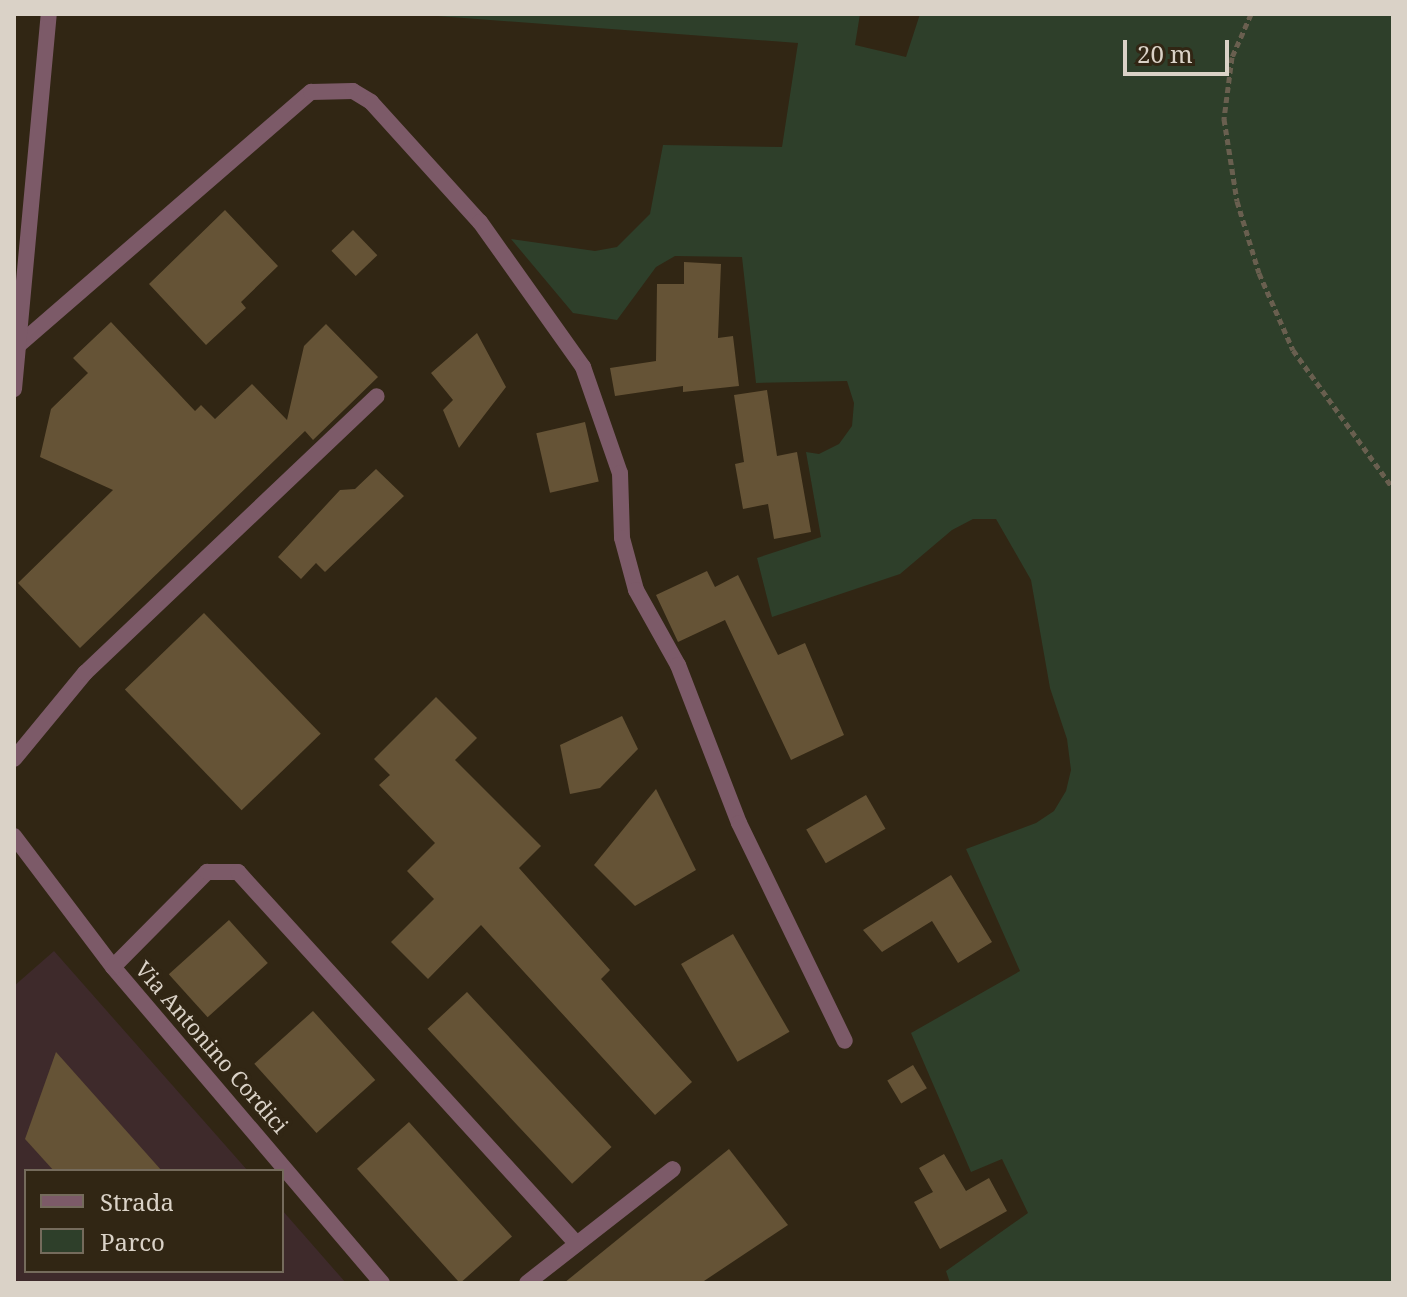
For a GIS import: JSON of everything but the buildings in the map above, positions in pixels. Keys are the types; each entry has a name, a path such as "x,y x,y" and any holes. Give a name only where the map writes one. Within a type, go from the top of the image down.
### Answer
{"street":[{"path":"14,389 22,212 49,14"},
{"path":"17,346 311,92 353,91 371,102 480,222 583,367 620,473 622,538 636,590 678,665 739,823 845,1041"},
{"path":"14,759 85,673 377,396"},
{"name":"Via Antonino Cordici","path":"14,836 113,967 382,1283"},
{"path":"113,967 207,872 238,872 577,1244"},
{"path":"527,1283 673,1169"}],"path":[{"path":"1251,14 1232,57 1224,119 1237,201 1259,273 1293,350 1393,488"}],"shaded area":[{"path":"54,951 246,1169 24,1169 24,1273 284,1273 284,1212 346,1283 14,1283 14,986"}],"green space":[{"path":"411,14 860,14 855,45 906,57 920,14 1393,14 1393,1283 950,1283 946,1271 1028,1213 1002,1159 971,1172 911,1033 1020,971 966,849 1036,823 1054,811 1066,791 1071,770 1067,739 1050,688 1031,580 996,519 973,519 952,530 900,574 772,617 757,558 821,537 806,452 819,454 839,444 852,426 854,403 847,381 756,383 742,257 675,256 656,267 617,320 573,313 511,239 595,251 617,247 650,214 663,145 782,147 798,43"}]}
